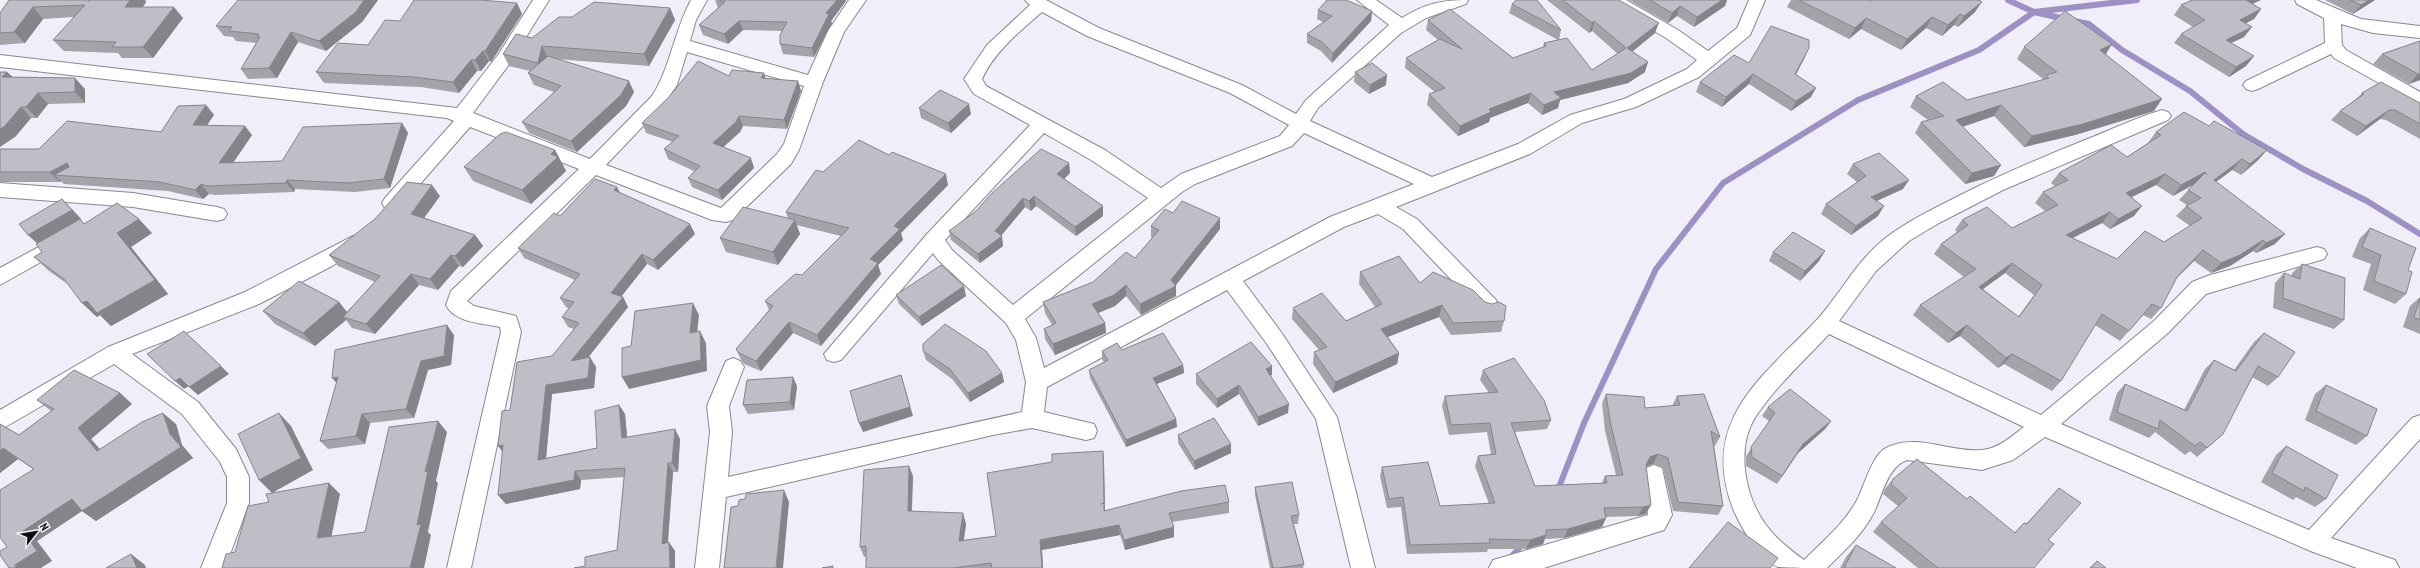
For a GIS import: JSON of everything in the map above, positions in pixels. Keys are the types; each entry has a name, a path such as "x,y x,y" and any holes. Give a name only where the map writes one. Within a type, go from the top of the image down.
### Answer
{"street":[{"path":"459,568 511,332 509,322 462,310 456,305 458,297 592,168 658,100 668,85 688,20 699,0"},
{"path":"0,61 260,92 431,110 465,117 592,168 719,215 726,215 784,159 793,144 814,82 836,32 858,0"},
{"path":"1365,0 1401,25"},
{"path":"1013,317 1188,179 1286,141 1295,133 1299,123 1317,100 1401,25 1420,14 1460,0"},
{"path":"1614,0 1672,34 1710,60"},
{"path":"1038,382 1230,279 1297,241 1378,205 1524,148 1576,120 1647,96 1693,73 1744,31 1757,0"},
{"path":"2303,0 2332,17 2368,28 2420,32"},
{"path":"381,217 465,117 537,1"},
{"path":"1162,198 1098,155 1041,125 980,90 973,79 976,69 1037,2 1092,32 1236,89 1299,123 1432,185"},
{"path":"2332,17 2334,46 2346,60 2420,100"},
{"path":"681,44 765,70 814,82"},
{"path":"2252,85 2334,46"},
{"path":"1797,568 1774,551 1754,527 1738,492 1733,463 1737,435 1748,411 1802,348 1826,324 1854,282 1878,255 1902,236 1975,196 2162,116"},
{"path":"834,354 934,239 1041,125"},
{"path":"0,190 133,200 217,214"},
{"path":"106,216 133,200"},
{"path":"1378,205 1410,224 1489,306"},
{"path":"0,421 115,353 138,342 252,298 325,261 357,241 366,232"},
{"path":"0,277 73,235"},
{"path":"934,239 945,255 1013,317 1026,338 1038,382 1032,419"},
{"path":"1812,568 1853,525 1864,509 1885,463 1893,454 1907,451 1982,460 2005,453 2043,426 2161,327 2199,288 2210,283 2317,254"},
{"path":"1230,279 1274,338 1326,417 1363,568"},
{"path":"1826,324 2043,426 2313,542 2387,568"},
{"path":"115,353 190,408 228,456 238,478 238,503 213,568"},
{"path":"707,568 721,432 718,406 733,367"},
{"path":"715,490 993,426 1032,419 1086,431"},
{"path":"2313,542 2420,424"},
{"path":"1501,568 1523,564 1656,523 1661,515 1654,475"}],"building":[{"path":"9,0 130,0 125,7 174,7 143,47 112,47 116,42 53,40 85,5 33,7 14,32 0,33 0,13"},
{"path":"238,0 364,0 356,12 319,41 291,32 269,68 241,69 260,37 257,37 259,34 229,31 232,27 216,26"},
{"path":"414,0 480,0 517,3 485,51 483,51 475,60 471,60 453,82 414,77 316,72 338,43 368,45 385,20 400,21"},
{"path":"719,0 837,0 826,13 829,14 812,48 780,44 780,35 787,22 739,21 724,34 699,25 725,2"},
{"path":"1327,0 1346,0 1372,11 1333,53 1322,42 1307,34 1332,16 1318,10"},
{"path":"1516,0 1537,0 1561,30 1512,4"},
{"path":"1563,0 1619,0 1659,23 1627,48 1648,62 1631,73 1554,92 1561,98 1544,105 1531,93 1489,109 1491,112 1460,126 1429,94 1445,88 1406,58 1440,39 1462,49 1428,20 1450,9 1513,58 1546,46 1544,43 1567,38 1592,70 1626,48 1594,21 1592,23"},
{"path":"1650,0 1722,0 1697,17 1680,6 1672,13"},
{"path":"1799,0 1979,0 1982,2 1964,16 1960,14 1948,25 1932,17 1907,39 1866,18 1855,28"},
{"path":"2192,0 2246,0 2261,9 2240,20 2252,27 2226,40 2254,56 2236,67 2181,34 2205,20 2181,5"},
{"path":"2350,0 2369,0 2361,5"},
{"path":"594,2 670,8 644,54 542,46 538,63 503,54 516,34 532,38 559,17 572,17"},
{"path":"2065,11 2112,44 2100,50 2162,99 2083,124 2032,136 2001,105 1956,120 2001,165 1972,173 1921,122 1944,116 1916,96 1943,82 1967,100 2049,78 2046,75 2057,72 2024,47"},
{"path":"1771,26 1809,40 1809,48 1795,74 1816,88 1796,101 1753,74 1726,97 1700,82 1734,55 1749,63"},
{"path":"2420,41 2420,74 2382,54"},
{"path":"548,56 629,81 621,95 571,141 522,122 561,86 528,73"},
{"path":"698,61 729,76 732,70 764,73 761,78 798,81 784,120 739,116 736,122 713,143 751,158 718,190 688,178 700,166 664,149 679,136 642,123 668,98"},
{"path":"1372,63 1387,75 1370,85 1355,72"},
{"path":"0,72 7,72 2,77 75,78 75,92 38,93 26,107 21,107 4,127 0,129"},
{"path":"2381,82 2420,103 2420,124 2395,110 2389,110 2366,126 2340,111 2364,94 2362,93"},
{"path":"940,90 969,104 948,123 919,108"},
{"path":"206,105 193,125 245,126 219,163 282,161 303,127 402,123 384,179 348,183 287,180 286,183 207,186 201,184 195,190 160,182 54,175 69,167 67,163 50,172 0,172 0,149 39,149 67,121 161,132 178,106"},
{"path":"2184,112 2209,126 2214,121 2267,150 2250,164 2242,159 2214,180 2285,234 2266,243 2263,240 2240,255 2221,263 2203,250 2177,277 2161,308 2152,304 2129,331 2102,314 2061,381 2012,354 2006,358 1967,325 1956,333 1920,305 1976,269 1941,244 1968,225 1962,220 1987,207 2012,228 2058,205 2043,192 2068,180 2059,173 2111,145 2127,157 2161,135 2156,132","holes":["2205,172 2207,175 2205,173 2188,190 2201,198 2186,206 2202,218 2164,242 2145,231 2117,259 2066,235 2110,212 2118,219 2142,206 2126,193 2165,174 2181,185","2012,263 2042,285 2019,317 1979,287"]},
{"path":"506,132 555,150 551,154 558,157 522,190 464,167 500,134"},
{"path":"859,140 889,155 892,152 946,174 894,226 900,229 870,259 878,263 817,335 789,322 756,361 739,353 736,349 773,306 765,301 795,274 802,275 849,228 786,212 816,170 823,172"},
{"path":"1041,149 1069,163 1057,174 1103,206 1075,227 1034,196 1029,201 1023,198 995,231 1002,236 978,254 949,231 976,211 991,194"},
{"path":"1879,153 1909,180 1871,197 1884,206 1856,226 1826,204 1866,176 1853,164"},
{"path":"595,179 617,187 614,190 690,224 653,260 642,254 611,293 623,297 571,361 590,357 588,378 546,385 538,460 597,448 595,411 619,405 622,438 675,429 672,463 668,463 662,544 669,542 670,568 574,568 585,566 585,557 617,550 625,468 575,471 574,480 498,495 503,445 498,446 502,411 510,410 517,362 552,356 579,323 562,317 574,302 560,298 580,274 518,248 554,213 560,216"},
{"path":"407,182 432,185 411,214 475,235 455,256 451,255 430,279 411,274 366,324 343,317 380,276 329,255 376,218"},
{"path":"62,199 72,210 28,235 19,224"},
{"path":"1182,201 1220,218 1171,280 1176,286 1140,304 1126,285 1114,295 1092,304 1105,323 1053,344 1044,329 1056,323 1043,302 1093,282 1126,252 1135,258 1159,230 1151,226 1165,209 1173,213"},
{"path":"117,203 139,219 117,233 155,280 97,313 87,301 82,303 64,279 34,257 42,252 36,244 80,219 84,224"},
{"path":"743,207 795,220 773,252 720,238"},
{"path":"2370,228 2416,248 2408,270 2412,272 2406,294 2374,281 2381,255 2362,247"},
{"path":"1793,232 1825,251 1805,271 1773,252"},
{"path":"1399,256 1420,283 1433,272 1473,290 1485,302 1492,304 1499,302 1506,306 1504,321 1453,323 1442,305 1381,329 1399,353 1335,382 1314,352 1327,347 1293,308 1322,293 1346,321 1382,304 1360,272"},
{"path":"2302,264 2345,278 2344,320 2283,298 2284,273 2300,279"},
{"path":"941,265 964,286 919,317 896,295"},
{"path":"299,281 339,302 303,333 263,311"},
{"path":"2420,298 2420,320 2414,317"},
{"path":"693,303 690,333 700,331 701,360 622,377 622,348 631,346 635,311"},
{"path":"945,324 986,351 1002,373 968,393 950,369 923,351 923,344"},
{"path":"447,325 444,356 421,361 406,409 362,414 356,436 320,441 338,377 332,378 335,350"},
{"path":"184,331 221,366 189,387 180,378 175,381 147,354"},
{"path":"1163,333 1183,365 1153,378 1176,419 1126,440 1089,370 1108,360 1102,351 1117,343 1122,350"},
{"path":"2264,333 2295,352 2278,377 2258,366 2223,434 2207,448 2200,442 2195,446 2160,420 2158,429 2117,412 2125,384 2187,411 2214,360 2236,371"},
{"path":"1251,342 1272,366 1266,369 1289,404 1258,417 1239,385 1217,399 1196,374"},
{"path":"1514,358 1544,400 1551,420 1511,423 1535,486 1607,483 1605,476 1623,475 1610,421 1606,394 1644,397 1645,408 1680,405 1677,396 1704,394 1720,437 1711,431 1723,506 1678,502 1668,458 1658,454 1650,457 1646,465 1651,505 1643,507 1604,508 1606,518 1568,529 1546,530 1546,535 1530,540 1489,539 1490,543 1410,545 1403,497 1389,499 1382,467 1428,462 1440,506 1495,503 1478,456 1496,454 1490,423 1451,425 1445,396 1498,392 1483,370"},
{"path":"74,370 120,393 78,428 97,451 142,422 163,413 170,434 181,447 82,511 72,499 23,531 37,551 15,565 15,568 9,568 0,555 0,551 7,547 0,537 0,490 34,469 3,448 0,451 0,424 19,435 54,409 37,400"},
{"path":"901,375 910,407 859,423 850,391"},
{"path":"793,377 790,402 743,405 747,380"},
{"path":"2326,385 2377,409 2367,436 2316,411"},
{"path":"1790,389 1831,421 1803,444 1782,476 1752,457 1751,447 1775,413 1768,407"},
{"path":"279,413 301,458 259,480 238,434"},
{"path":"1214,418 1231,444 1194,461 1178,435"},
{"path":"438,421 425,472 428,471 417,525 421,524 410,568 222,568 226,554 235,552 248,506 269,502 266,494 329,483 317,538 365,532 389,427"},
{"path":"2286,446 2338,475 2326,499 2305,487 2304,491 2272,473"},
{"path":"1103,451 1104,511 1181,491 1225,485 1229,502 1169,513 1174,527 1124,540 1119,525 1040,540 1042,568 992,568 991,563 953,568 866,568 866,546 860,547 864,470 909,466 908,511 963,513 959,541 996,536 987,473 1052,462 1052,454"},
{"path":"1917,459 1967,499 1970,496 2015,533 2024,523 2027,524 2059,488 2081,503 2048,540 2054,544 2034,568 1938,568 1881,522 1907,498 1891,484 1893,479"},
{"path":"1292,482 1299,515 1291,516 1304,564 1273,568 1255,487"},
{"path":"784,490 776,568 724,568 731,507 738,506 739,500 745,499 746,494"},
{"path":"1728,522 1778,558 1770,568 1689,568"},
{"path":"1856,545 1896,568 1844,568"},
{"path":"131,554 137,568 106,568"},
{"path":"2097,561 2106,568 2091,568"},
{"path":"833,566 833,568 822,568"}],"waterway":[{"path":"2008,0 2034,12"},
{"path":"2034,12 2137,0"},
{"path":"1557,492 1584,423 1656,269 1723,183 1858,100 1979,50 2034,12"},
{"path":"2034,12 2065,19"},
{"path":"2074,21 2089,24 2122,50 2190,91 2243,134 2303,169 2367,201 2420,234"},
{"path":"1501,568 1523,544"}]}
